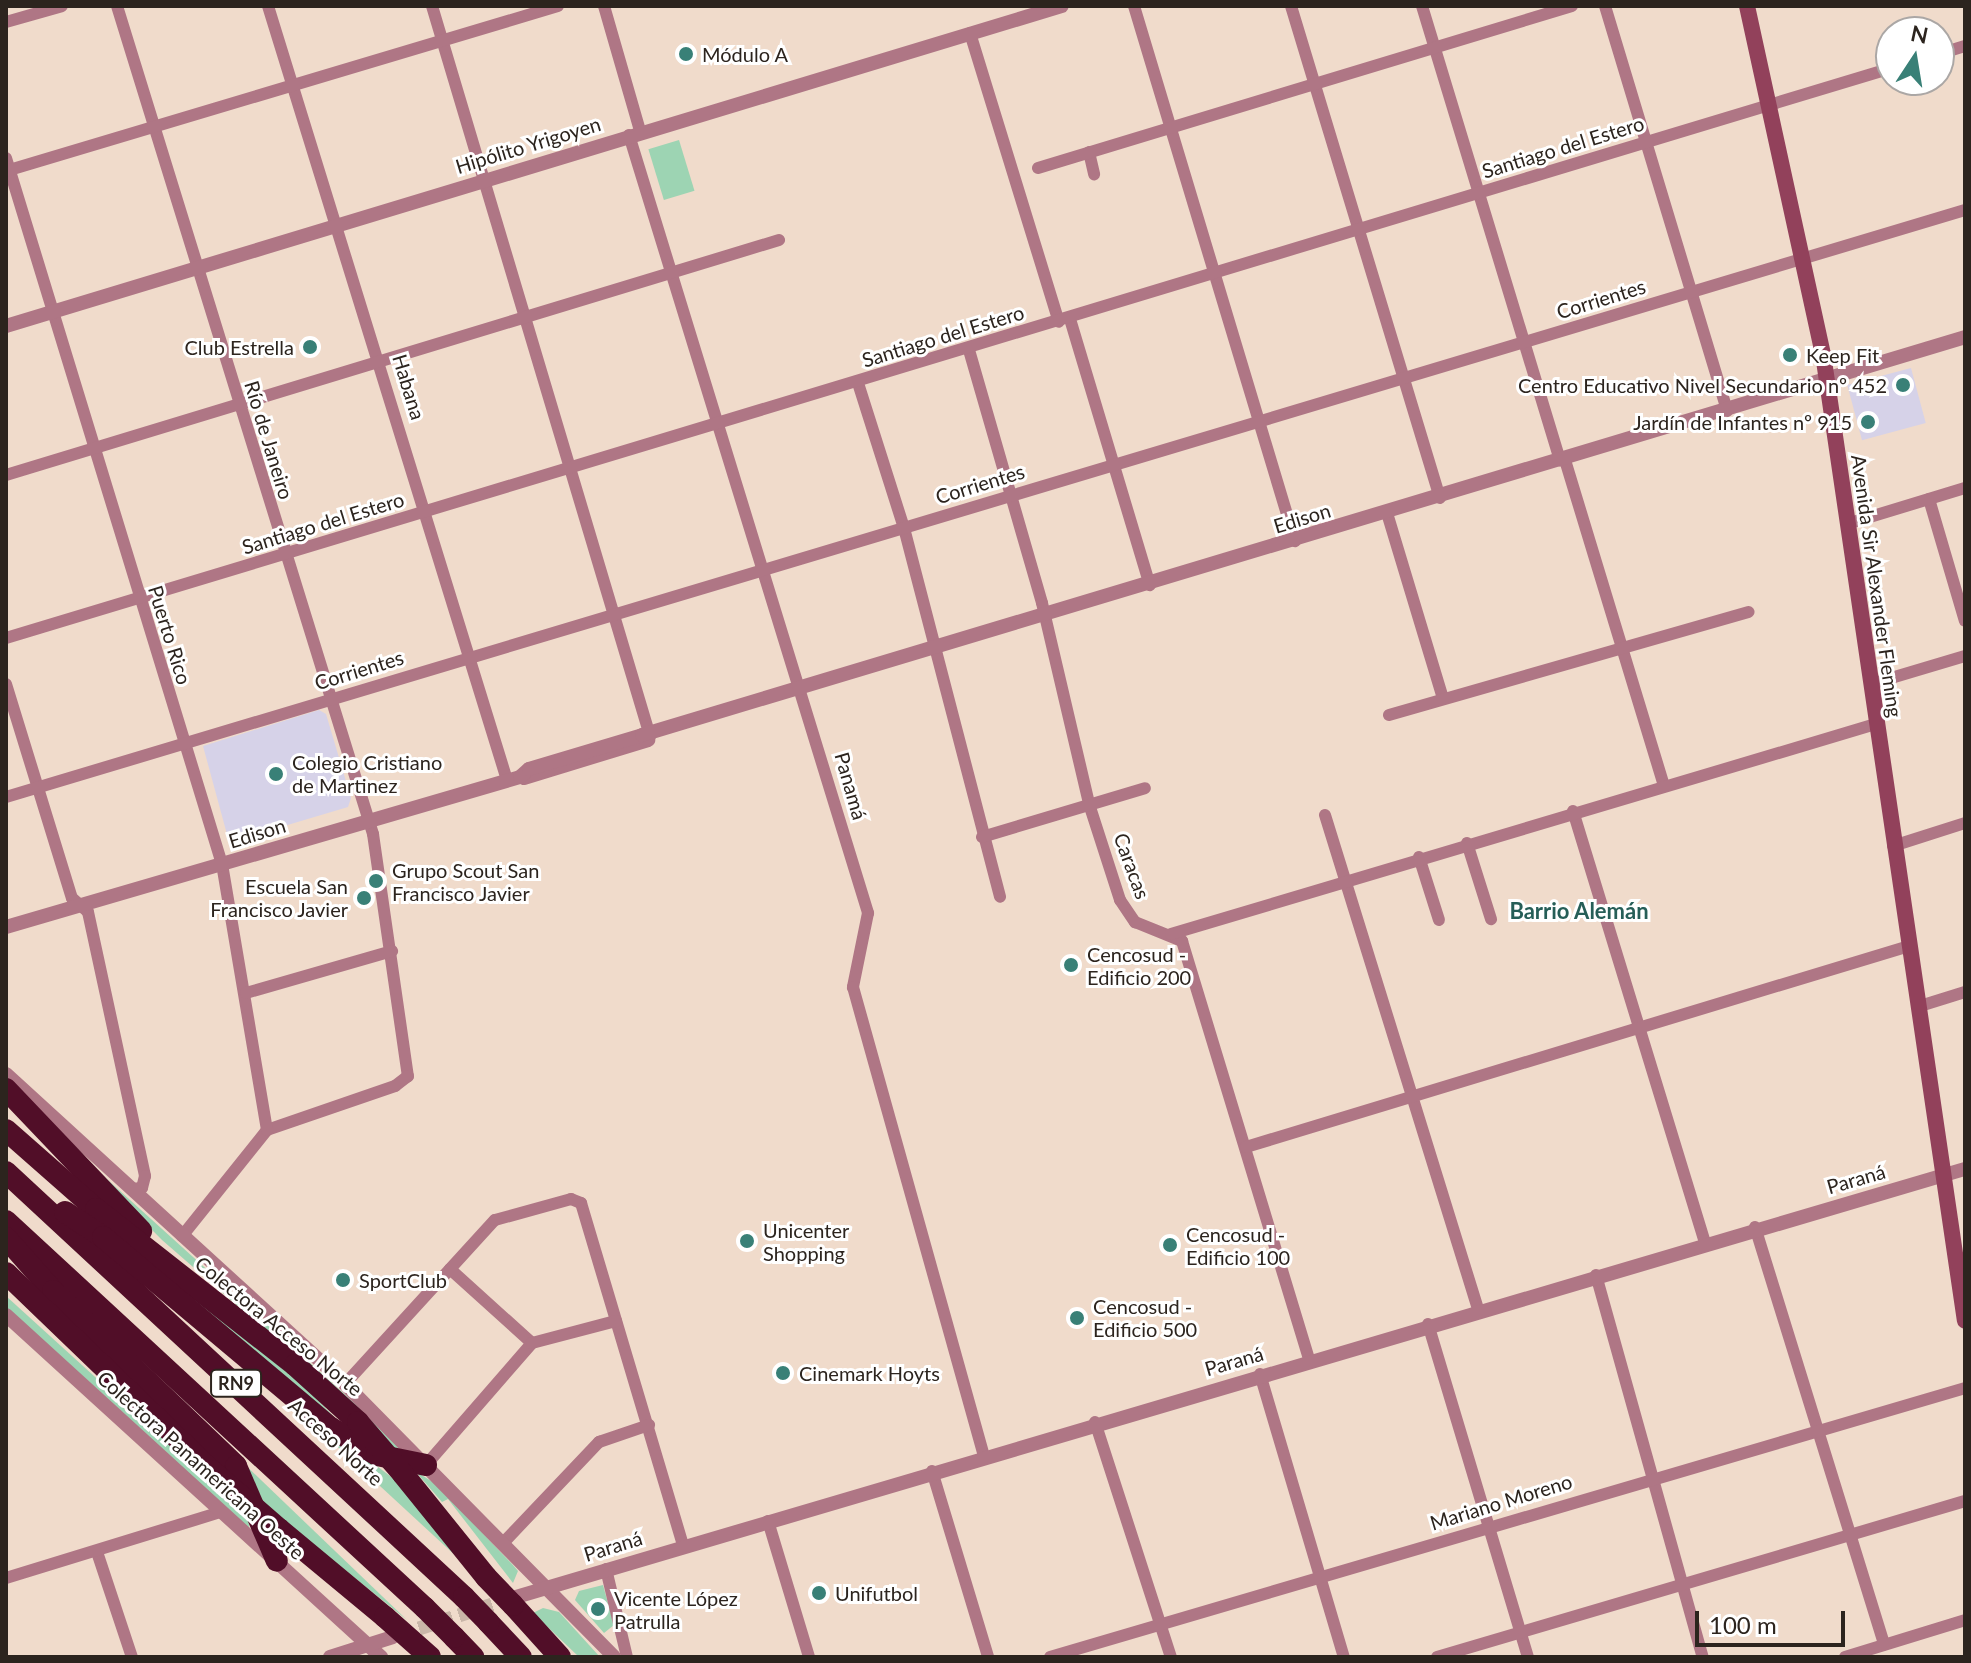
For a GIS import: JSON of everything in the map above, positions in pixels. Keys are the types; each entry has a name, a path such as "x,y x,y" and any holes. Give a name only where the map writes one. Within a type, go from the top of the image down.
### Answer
{"highway":[{"path":"6,1089 213,1302"},
{"name":"Colectora Acceso Norte","path":"6,1130 96,1209 358,1422 486,1577 562,1657"},
{"path":"6,1173 103,1237 331,1428 377,1455 426,1465"},
{"name":"Acceso Norte","path":"6,1173 464,1597 521,1657"},
{"name":"RN9","path":"6,1221 425,1608 473,1657"},
{"path":"6,1238 53,1291 236,1466 277,1561"},
{"path":"6,1273 212,1471 389,1627 430,1657"},
{"path":"6,1283 81,1347"}],"main road":[{"name":"Avenida Sir Alexander Fleming","path":"1747,6 1804,259 1827,378 1850,523 1893,846 1920,1006 1965,1321"}],"street":[{"path":"6,22 62,6"},
{"name":"Río de Janeiro","path":"117,6 328,700 368,821 392,951 408,1076 395,1086 267,1130"},
{"name":"Habana","path":"268,6 339,223 469,658 514,778"},
{"path":"432,6 650,736"},
{"path":"7,166 155,127 558,6"},
{"name":"Panamá","path":"604,6 669,273 868,913 853,987 984,1455"},
{"name":"Hipólito Yrigoyen","path":"6,326 482,179 1062,6"},
{"path":"1134,6 1295,541"},
{"path":"1291,6 1440,498"},
{"path":"1422,6 1524,342 1624,644 1664,786"},
{"path":"1038,168 1572,6"},
{"path":"1605,6 1727,411"},
{"path":"970,33 1150,585"},
{"name":"Santiago del Estero","path":"6,638 717,427 1875,73"},
{"path":"1089,152 1094,174"},
{"name":"Puerto Rico","path":"7,166 182,744 222,864 267,1130"},
{"name":"Corrientes","path":"6,797 1965,210"},
{"path":"6,475 779,240"},
{"name":"Edison","path":"6,927 514,778 529,779 590,761 646,743 650,736 799,690 1965,337"},
{"name":"Caracas","path":"969,350 1045,616 1090,807 1129,916 1148,930 1171,934"},
{"path":"858,383 904,528 1000,897"},
{"path":"1850,523 1965,488"},
{"path":"1929,499 1965,621"},
{"path":"1387,513 1443,698"},
{"path":"1389,715 1624,644 1749,612"},
{"path":"1871,684 1965,656"},
{"path":"6,684 72,898 88,912 145,1176 142,1188 132,1189"},
{"path":"1171,934 1573,811 1876,724"},
{"path":"982,837 1145,788"},
{"path":"1573,811 1705,1242"},
{"path":"1325,815 1478,1309"},
{"path":"1893,846 1965,823"},
{"path":"1467,843 1491,919"},
{"path":"1419,857 1439,920"},
{"path":"1171,934 1182,941 1309,1359"},
{"path":"1246,1147 1909,946"},
{"path":"246,993 392,951"},
{"path":"1920,1006 1965,992"},
{"path":"6,1074 345,1384 505,1541 614,1657"},
{"path":"182,1236 267,1130"},
{"name":"Paraná","path":"516,1597 1755,1227 1965,1169"},
{"path":"345,1384 495,1220 571,1199 587,1213 683,1545"},
{"path":"1755,1227 1884,1645"},
{"path":"450,1269 532,1343"},
{"path":"1596,1275 1703,1657"},
{"path":"426,1465 532,1343 616,1321"},
{"name":"Colectora Panamericana Oeste","path":"9,1323 381,1657"},
{"path":"1428,1324 1528,1657"},
{"path":"1260,1374 1344,1657"},
{"name":"Mariano Moreno","path":"1050,1657 1817,1428 1965,1388"},
{"path":"1095,1422 1171,1657"},
{"path":"505,1541 599,1442 649,1425"},
{"path":"932,1471 988,1657"},
{"path":"1437,1657 1965,1501"},
{"path":"6,1578 220,1512"},
{"path":"768,1521 809,1657"},
{"path":"97,1552 132,1657"},
{"path":"606,1569 627,1657"},
{"path":"1845,1657 1965,1620"},
{"path":"330,1657 370,1645 389,1627"}],"shaded area":[{"path":"1911,368 1926,423 1862,440 1847,385"},
{"name":"Colegio Cristiano de Martinez","path":"319,710 326,714 351,798 348,807 234,841 228,838 203,746"}],"green space":[{"path":"679,140 694,191 664,200 648,149"},
{"path":"57,1134 412,1455 400,1457 323,1380 162,1240"},
{"path":"86,1212 294,1376 352,1435"},
{"path":"6,1296 248,1516 250,1534 6,1307"},
{"path":"276,1390 394,1479 458,1558"},
{"path":"238,1458 407,1620 257,1499"},
{"path":"415,1471 436,1484 512,1564 518,1571 513,1583 448,1499 442,1502"},
{"path":"603,1585 614,1625 604,1633 575,1600 579,1591"},
{"path":"543,1608 559,1612 600,1657 579,1657 533,1613"}],"tunnel":[{"path":"399,1635 512,1598"}],"place":[{"name":"Módulo A","path":"686,54"},
{"name":"Club Estrella","path":"310,347"},
{"name":"Keep Fit","path":"1790,355"},
{"name":"Centro Educativo Nivel Secundario nº 452","path":"1903,385"},
{"name":"Jardín de Infantes nº 915","path":"1868,422"},
{"name":"Colegio Cristiano de Martinez","path":"276,774"},
{"name":"Grupo Scout San Francisco Javier","path":"376,881"},
{"name":"Escuela San Francisco Javier","path":"364,898"},
{"name":"Cencosud - Edificio 200","path":"1071,965"},
{"name":"Unicenter Shopping","path":"747,1241"},
{"name":"Cencosud - Edificio 100","path":"1170,1245"},
{"name":"SportClub","path":"343,1280"},
{"name":"Cencosud - Edificio 500","path":"1077,1318"},
{"name":"Cinemark Hoyts","path":"783,1373"},
{"name":"Unifutbol","path":"819,1593"},
{"name":"Vicente López Patrulla","path":"598,1609"}],"district":[{"name":"Barrio Alemán","path":"1579,911"}]}
